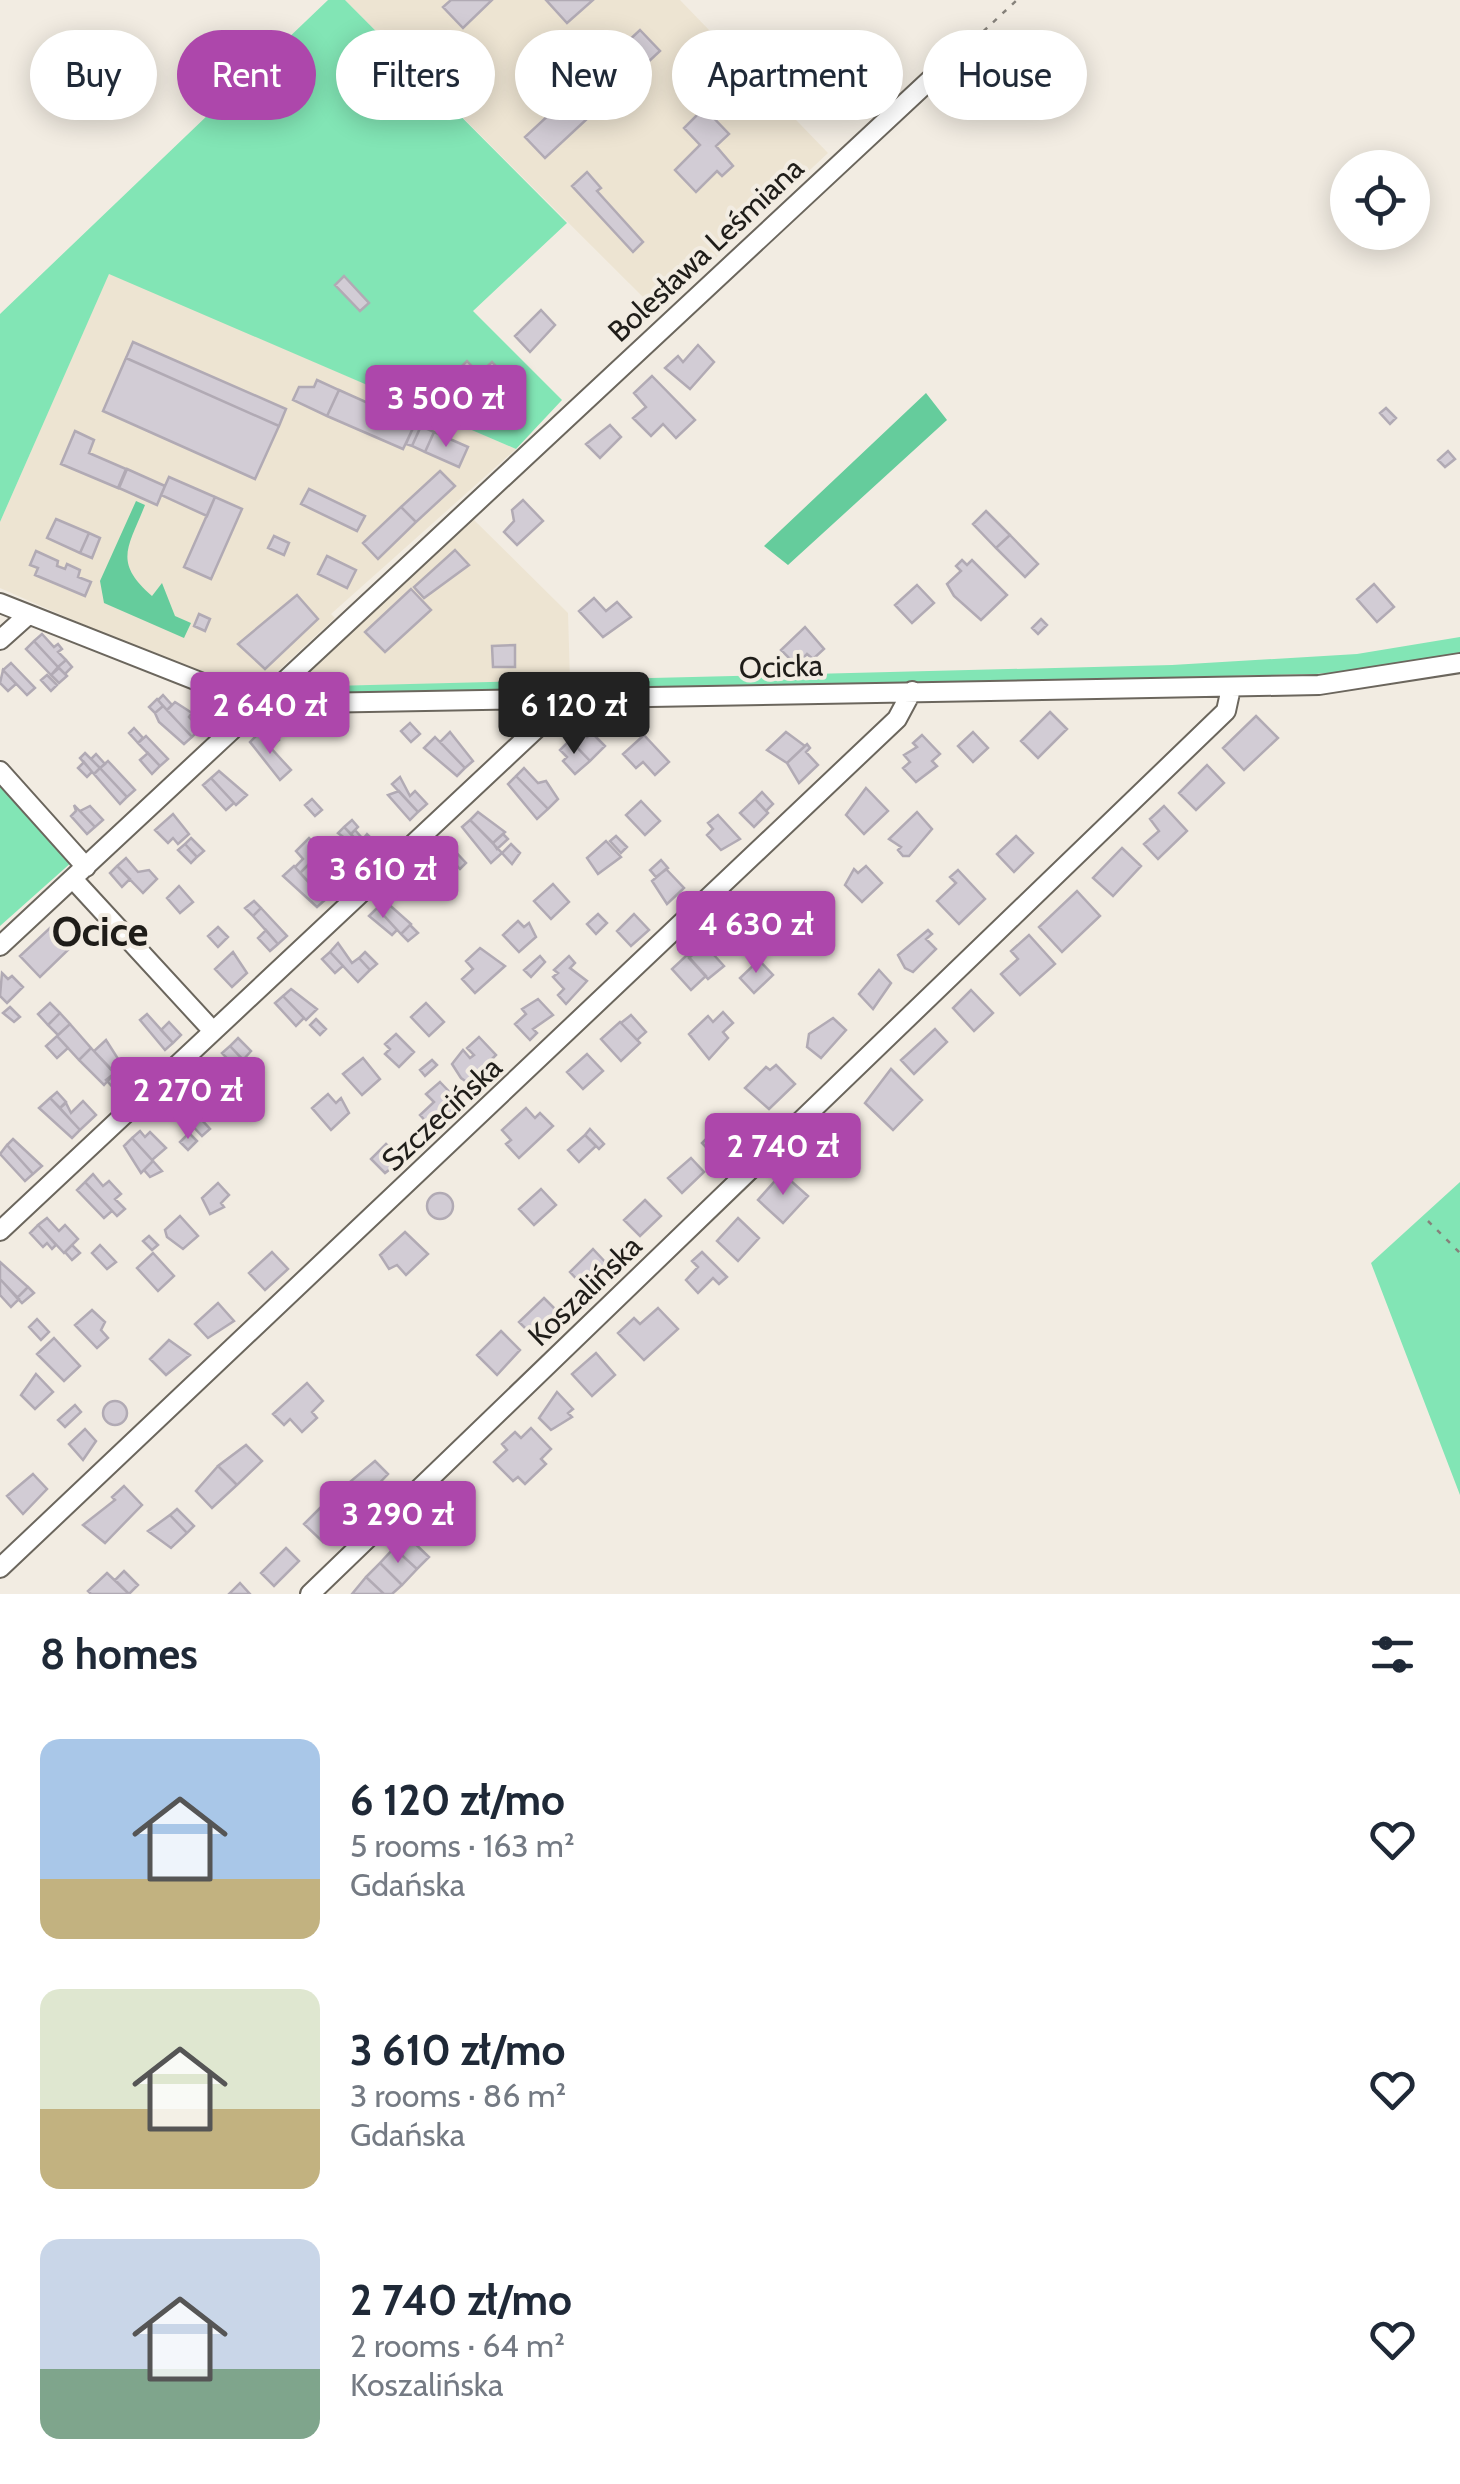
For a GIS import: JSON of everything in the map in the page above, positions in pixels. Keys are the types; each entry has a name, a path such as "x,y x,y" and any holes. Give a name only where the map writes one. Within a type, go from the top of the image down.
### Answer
{"street":[{"name":"Bolesława Leśmiana","path":"0,946 923,87"},
{"name":"Ocicka","path":"0,603 256,704 1231,688 1349,682 1460,664"},
{"path":"0,640 28,614"},
{"name":"Koszalińska","path":"310,1594 1226,711 1231,688"},
{"name":"Szczecińska","path":"0,1568 715,895 897,718 912,691"},
{"path":"0,1231 566,701"},
{"path":"0,771 212,1030"}],"path":[{"path":"985,30 1017,0"},
{"path":"1428,1222 1460,1253"}],"shaded area":[{"path":"345,0 680,0 709,30 672,30 672,120 796,120 828,153 658,312 465,120 495,120 495,30 375,30"},
{"path":"109,273 516,449 331,614 335,618 265,683 249,690 100,632 0,588 0,522"},
{"path":"470,516 568,613 570,681 290,687"}],"green space":[{"path":"328,0 345,0 375,30 336,30 336,120 464,120 567,223 473,311 562,400 516,449 109,274 0,522 0,314 203,120 316,120 316,30 297,30"},
{"path":"926,393 947,420 788,565 764,546"},
{"path":"136,501 145,505 129,544 128,564 152,596 162,583 175,616 191,623 184,638 104,603 100,581"},
{"path":"1460,637 1460,654 1384,668 1316,674 295,698 290,687 1172,665 1357,654"},
{"path":"0,785 73,861 0,926"},
{"path":"1460,1182 1460,1495 1371,1263"}],"building":[{"path":"451,0 492,0 463,28 443,7"},
{"path":"546,0 593,0 567,23"},
{"path":"652,43 660,51 652,58"},
{"path":"543,120 586,120 545,158 525,137"},
{"path":"692,120 716,120 729,134 716,146 733,166 722,176 717,171 696,192 675,170 700,145 684,128"},
{"path":"587,172 601,188 597,191 643,242 633,252 572,186"},
{"path":"735,216 740,222 732,230 726,224"},
{"path":"344,276 369,303 360,311 335,285"},
{"path":"541,310 555,325 530,352 515,336"},
{"path":"133,342 286,409 279,426 126,358"},
{"path":"698,345 714,362 690,389 665,368 678,356 683,362"},
{"path":"126,358 279,426 255,479 103,411"},
{"path":"467,361 479,374 492,362 508,379 474,405 449,379"},
{"path":"652,376 695,420 676,438 663,424 651,436 633,418 646,407 634,393"},
{"path":"317,380 339,390 327,416 293,400 299,387 314,387"},
{"path":"339,390 415,424 403,449 327,416"},
{"path":"1386,408 1396,418 1390,424 1380,413"},
{"path":"415,423 421,426 412,446 406,444"},
{"path":"610,425 621,437 600,458 586,444"},
{"path":"421,426 434,432 425,452 412,446"},
{"path":"75,431 94,440 89,453 126,469 118,488 61,464"},
{"path":"434,432 468,447 459,467 425,452"},
{"path":"1448,451 1455,459 1445,467 1438,460"},
{"path":"127,469 165,486 157,505 119,488"},
{"path":"440,471 455,486 416,522 401,507"},
{"path":"169,477 215,497 207,516 161,495"},
{"path":"309,489 365,516 357,531 301,504"},
{"path":"215,497 242,509 211,579 184,567"},
{"path":"523,500 543,521 517,545 504,532 514,521 512,510"},
{"path":"401,507 416,522 378,559 363,543"},
{"path":"986,511 1010,535 996,548 973,524"},
{"path":"56,519 89,533 80,553 47,538"},
{"path":"89,533 100,538 92,558 80,553"},
{"path":"1010,535 1038,564 1025,577 996,548"},
{"path":"274,536 289,543 284,555 268,548"},
{"path":"455,550 469,565 424,598 414,587"},
{"path":"36,551 58,561 57,566 65,569 67,564 80,570 78,577 91,582 85,596 35,575 38,568 30,565"},
{"path":"327,556 356,570 347,588 318,574"},
{"path":"962,560 967,565 972,560 1007,595 981,620 954,596 947,584 961,571 956,566"},
{"path":"1374,584 1394,607 1377,622 1357,599"},
{"path":"917,585 934,603 912,623 895,605"},
{"path":"411,589 431,610 385,652 365,632"},
{"path":"297,595 318,619 265,669 238,644"},
{"path":"594,598 606,611 617,602 631,617 603,637 579,611"},
{"path":"199,614 210,619 205,631 194,626"},
{"path":"1041,619 1047,625 1038,634 1032,628"},
{"path":"805,627 824,649 813,659 807,654 796,665 781,650"},
{"path":"42,634 54,647 58,644 62,649 58,652 66,660 58,667 34,641"},
{"path":"34,641 58,667 51,675 26,649"},
{"path":"515,645 515,667 493,667 492,646"},
{"path":"66,660 72,667 65,674 58,667"},
{"path":"11,663 35,688 27,695 3,670"},
{"path":"59,668 67,676 59,683 51,675"},
{"path":"3,670 16,684 8,691 0,683"},
{"path":"47,675 57,685 51,691 41,680"},
{"path":"163,695 172,705 167,710 158,700"},
{"path":"157,699 163,706 155,713 149,707"},
{"path":"175,702 192,713 189,717 200,729 192,737 167,710"},
{"path":"163,706 192,737 184,744 159,722 155,713"},
{"path":"1050,712 1067,729 1038,758 1021,741"},
{"path":"1256,716 1278,738 1244,770 1223,748"},
{"path":"410,723 420,734 411,742 401,731"},
{"path":"266,726 279,740 271,748 258,734"},
{"path":"134,728 143,738 138,743 129,733"},
{"path":"581,731 587,737 592,733 605,746 590,761 570,740"},
{"path":"450,732 473,761 465,768 440,742"},
{"path":"786,732 805,746 787,763 767,750"},
{"path":"973,732 988,748 973,762 958,746"},
{"path":"258,734 291,770 280,780 250,742"},
{"path":"644,735 669,762 655,775 643,762 636,768 623,754"},
{"path":"922,735 940,754 932,761 937,766 916,782 903,768 910,762 904,755 917,747 913,743"},
{"path":"146,736 168,759 160,766 138,743"},
{"path":"435,737 465,768 457,776 424,748"},
{"path":"570,740 590,761 575,774 563,761 567,757 560,750"},
{"path":"807,744 810,748 806,752 818,765 799,783 787,763"},
{"path":"85,753 100,768 94,774 80,758"},
{"path":"148,753 160,766 152,774 140,760"},
{"path":"96,754 105,764 100,768 91,759"},
{"path":"108,761 135,790 127,797 100,768"},
{"path":"84,762 92,772 87,777 78,768"},
{"path":"1207,765 1224,783 1196,810 1179,793"},
{"path":"100,768 127,797 120,804 94,774"},
{"path":"524,768 538,783 546,781 558,799 548,809 516,776"},
{"path":"219,771 247,795 236,805 211,778"},
{"path":"516,776 548,809 537,819 508,784"},
{"path":"400,777 410,796 415,791 427,804 418,812 392,784"},
{"path":"211,778 234,803 226,810 203,785"},
{"path":"866,788 888,811 864,834 846,815"},
{"path":"399,791 418,812 410,820 388,795"},
{"path":"762,792 773,804 766,811 755,799"},
{"path":"312,799 322,810 315,816 305,805"},
{"path":"755,799 768,813 754,827 740,813"},
{"path":"641,801 660,821 645,835 626,815"},
{"path":"74,805 95,827 87,834 71,816 76,811"},
{"path":"90,806 103,820 95,827 80,811"},
{"path":"1164,806 1187,831 1158,859 1144,844 1159,831 1150,819"},
{"path":"478,812 505,832 493,843 470,820"},
{"path":"917,812 932,829 909,856 903,856 898,850 901,847 889,839"},
{"path":"173,814 189,834 178,844 173,838 168,843 155,830"},
{"path":"718,815 740,839 721,850 707,835 713,829 708,823"},
{"path":"352,820 358,827 351,834 344,827"},
{"path":"470,820 502,853 491,863 462,827"},
{"path":"344,827 371,856 363,863 351,850 355,846 338,833"},
{"path":"355,830 363,839 367,834 381,848 371,856 351,834"},
{"path":"503,834 508,839 497,849 493,843"},
{"path":"616,836 627,847 621,853 610,841"},
{"path":"1016,836 1033,853 1014,872 997,854"},
{"path":"191,838 204,851 197,857 185,844"},
{"path":"309,838 322,852 300,873 295,867 303,859 296,851"},
{"path":"606,841 621,857 598,874 587,858"},
{"path":"185,844 197,857 191,863 178,850"},
{"path":"511,844 520,853 512,864 502,853"},
{"path":"1122,848 1141,866 1113,896 1093,878"},
{"path":"453,849 466,863 460,869 447,855"},
{"path":"431,856 443,870 436,877 423,864"},
{"path":"126,858 138,872 149,870 157,879 143,893 117,866"},
{"path":"661,860 668,868 656,877 650,870"},
{"path":"311,862 334,892 325,900 300,873"},
{"path":"423,864 436,877 428,885 415,871"},
{"path":"117,866 130,879 122,887 110,873"},
{"path":"294,866 325,900 317,907 283,876"},
{"path":"866,866 882,883 862,902 845,885 854,869 858,873"},
{"path":"666,869 684,888 667,904 652,881"},
{"path":"958,870 985,899 959,924 937,901 956,883 950,877"},
{"path":"553,884 569,902 551,919 534,901"},
{"path":"179,886 193,902 180,913 167,898"},
{"path":"1077,891 1100,916 1062,952 1039,927"},
{"path":"254,901 261,908 253,916 245,908"},
{"path":"385,901 411,924 401,934 377,908"},
{"path":"261,908 287,936 278,944 253,916"},
{"path":"377,908 397,930 392,935 369,916"},
{"path":"598,914 607,923 596,934 587,924"},
{"path":"634,914 649,930 631,946 617,931"},
{"path":"518,921 524,927 529,923 536,937 519,952 503,935"},
{"path":"410,925 418,933 408,941 401,934"},
{"path":"51,927 70,948 40,977 20,956"},
{"path":"218,927 228,937 218,947 208,936"},
{"path":"266,930 278,944 270,951 258,938"},
{"path":"928,930 932,934 926,939 936,949 913,972 905,968 898,955"},
{"path":"1029,935 1055,964 1020,995 1001,974 1018,959 1011,951"},
{"path":"338,943 352,963 359,958 370,970 358,982 330,952"},
{"path":"704,944 724,966 708,979 689,958"},
{"path":"480,948 505,966 475,993 462,979 473,969 466,961"},
{"path":"233,952 247,973 232,987 215,969"},
{"path":"330,952 343,966 335,973 322,959"},
{"path":"365,952 377,964 370,970 359,958"},
{"path":"687,955 706,976 691,990 672,969"},
{"path":"540,956 545,962 531,977 524,970"},
{"path":"569,956 575,963 570,968 587,981 566,1004 558,995 564,989 553,977 558,973 554,970"},
{"path":"759,960 773,975 754,993 740,978"},
{"path":"879,970 891,983 873,1009 859,994"},
{"path":"2,973 8,979 12,976 23,987 7,1003 0,996"},
{"path":"291,989 317,1009 306,1020 283,996"},
{"path":"971,990 993,1013 974,1031 953,1008"},
{"path":"283,996 304,1018 296,1026 275,1003"},
{"path":"538,999 553,1015 533,1029 537,1033 530,1040 515,1024 526,1014 522,1009"},
{"path":"50,1003 60,1013 48,1025 38,1014"},
{"path":"426,1003 444,1022 429,1036 411,1017"},
{"path":"10,1007 20,1017 14,1022 3,1013"},
{"path":"723,1012 733,1023 723,1032 728,1038 709,1059 689,1034 708,1016 713,1022"},
{"path":"60,1013 70,1024 58,1035 48,1025"},
{"path":"147,1014 173,1043 165,1050 140,1020"},
{"path":"631,1015 646,1032 637,1040 621,1023"},
{"path":"833,1018 846,1030 821,1058 807,1047 809,1034"},
{"path":"316,1019 326,1029 320,1035 310,1025"},
{"path":"169,1022 181,1035 173,1043 161,1030"},
{"path":"620,1022 640,1043 621,1061 601,1039"},
{"path":"70,1024 91,1048 79,1060 57,1036"},
{"path":"935,1029 947,1042 914,1074 901,1060"},
{"path":"396,1034 414,1052 399,1067 385,1054 390,1049 385,1044"},
{"path":"57,1036 68,1048 57,1058 46,1046"},
{"path":"479,1037 496,1055 488,1063 494,1069 474,1087 461,1078 452,1064 463,1050 470,1058 474,1055 467,1048"},
{"path":"238,1038 251,1051 243,1060 230,1046"},
{"path":"106,1040 122,1065 114,1073 94,1051"},
{"path":"230,1046 251,1068 243,1075 222,1053"},
{"path":"91,1048 115,1073 104,1085 79,1060"},
{"path":"587,1054 603,1071 583,1089 567,1072"},
{"path":"363,1058 380,1079 362,1095 343,1074"},
{"path":"432,1060 437,1065 425,1076 420,1070"},
{"path":"122,1065 135,1078 127,1086 114,1073"},
{"path":"776,1065 795,1084 769,1109 745,1088 766,1067 770,1070"},
{"path":"251,1068 257,1075 249,1082 243,1075"},
{"path":"891,1069 922,1100 893,1130 865,1103"},
{"path":"115,1073 127,1086 119,1094 106,1080"},
{"path":"440,1082 460,1103 433,1129 420,1115 434,1102 426,1094"},
{"path":"187,1087 207,1109 199,1117 179,1095"},
{"path":"57,1092 66,1102 60,1108 50,1098"},
{"path":"328,1094 336,1103 341,1098 349,1113 331,1130 312,1108"},
{"path":"179,1095 210,1129 202,1136 170,1102"},
{"path":"50,1098 80,1130 72,1138 39,1108"},
{"path":"83,1101 96,1115 80,1130 60,1108 66,1103 71,1113"},
{"path":"526,1108 535,1118 540,1113 553,1126 519,1158 506,1144 511,1140 502,1130"},
{"path":"727,1118 744,1136 719,1161 702,1143"},
{"path":"833,1126 853,1147 839,1163 835,1159 828,1165 816,1152"},
{"path":"590,1129 604,1144 599,1149 585,1135"},
{"path":"140,1131 145,1137 150,1132 166,1148 152,1160 132,1138"},
{"path":"189,1133 197,1141 188,1150 180,1142"},
{"path":"585,1135 596,1146 579,1162 568,1150"},
{"path":"132,1138 153,1161 141,1173 124,1146"},
{"path":"13,1139 42,1166 33,1174 7,1145"},
{"path":"386,1144 402,1160 385,1173 371,1159"},
{"path":"7,1145 33,1174 25,1181 0,1154"},
{"path":"691,1158 704,1172 682,1193 668,1178"},
{"path":"153,1161 162,1171 150,1177 144,1170"},
{"path":"782,1173 808,1196 783,1223 758,1200"},
{"path":"93,1174 103,1186 109,1181 121,1194 115,1199 125,1209 117,1216 85,1182"},
{"path":"85,1182 112,1211 104,1218 77,1190"},
{"path":"218,1183 229,1195 221,1203 224,1207 210,1214 202,1198"},
{"path":"541,1189 556,1205 534,1225 519,1209"},
{"path":"440,1193 449,1197 453,1206 449,1215 440,1219 431,1215 427,1206 431,1197"},
{"path":"645,1200 661,1216 640,1236 624,1220"},
{"path":"180,1216 198,1236 183,1249 167,1237 165,1230"},
{"path":"47,1218 59,1231 65,1225 78,1239 64,1253 38,1225"},
{"path":"738,1218 759,1238 738,1261 717,1241"},
{"path":"38,1225 56,1245 52,1249 47,1243 43,1247 30,1233"},
{"path":"405,1232 428,1254 406,1275 397,1265 389,1269 380,1255"},
{"path":"149,1236 158,1245 152,1250 143,1241"},
{"path":"72,1245 80,1253 72,1260 65,1252"},
{"path":"100,1245 116,1262 107,1269 92,1253"},
{"path":"593,1249 608,1265 585,1288 570,1272"},
{"path":"272,1252 288,1269 265,1290 249,1273"},
{"path":"702,1252 727,1277 719,1284 713,1278 698,1293 686,1280 698,1267 692,1261"},
{"path":"153,1253 174,1276 158,1291 137,1268"},
{"path":"0,1262 28,1287 17,1298 0,1279"},
{"path":"0,1279 19,1299 11,1307 0,1295"},
{"path":"28,1287 34,1293 22,1303 17,1298"},
{"path":"544,1298 559,1313 534,1337 519,1322"},
{"path":"218,1303 234,1321 208,1338 195,1324"},
{"path":"658,1308 678,1329 644,1360 618,1333 634,1318 640,1324"},
{"path":"92,1310 105,1322 101,1330 108,1338 97,1348 75,1325"},
{"path":"37,1319 49,1332 41,1340 29,1327"},
{"path":"501,1331 520,1350 497,1375 477,1355"},
{"path":"54,1338 80,1366 64,1381 37,1354"},
{"path":"169,1340 190,1355 166,1375 150,1359"},
{"path":"596,1353 615,1375 592,1396 572,1374"},
{"path":"36,1374 53,1392 35,1409 21,1395"},
{"path":"307,1383 323,1401 312,1412 317,1418 302,1432 290,1419 284,1425 273,1414"},
{"path":"557,1392 573,1409 568,1413 572,1417 551,1430 539,1418"},
{"path":"115,1401 124,1404 124,1422 115,1425 106,1422 103,1413 106,1404"},
{"path":"75,1405 81,1412 65,1427 58,1420"},
{"path":"531,1428 551,1449 541,1459 546,1464 525,1484 518,1477 513,1481 494,1462 507,1450 502,1444 515,1432 521,1438"},
{"path":"85,1429 96,1441 83,1460 69,1444"},
{"path":"246,1445 262,1461 237,1485 218,1466"},
{"path":"375,1461 388,1474 366,1497 351,1481"},
{"path":"218,1466 237,1485 212,1508 196,1491"},
{"path":"33,1474 47,1489 23,1514 7,1496"},
{"path":"124,1486 142,1505 105,1543 83,1525 115,1500 112,1497"},
{"path":"324,1504 343,1522 323,1542 304,1524"},
{"path":"177,1509 194,1526 187,1533 170,1515"},
{"path":"170,1515 187,1533 171,1548 148,1531"},
{"path":"406,1535 429,1557 417,1569 394,1548"},
{"path":"286,1548 299,1561 274,1586 261,1573"},
{"path":"394,1548 417,1569 402,1585 380,1563"},
{"path":"380,1563 402,1585 392,1594 384,1594 366,1577"},
{"path":"124,1571 138,1585 129,1594 115,1580"},
{"path":"107,1573 129,1594 91,1594 88,1591"},
{"path":"366,1577 384,1594 352,1594"},
{"path":"240,1583 250,1594 229,1594"}],"district":[{"name":"Ocice","path":"100,932"}]}
